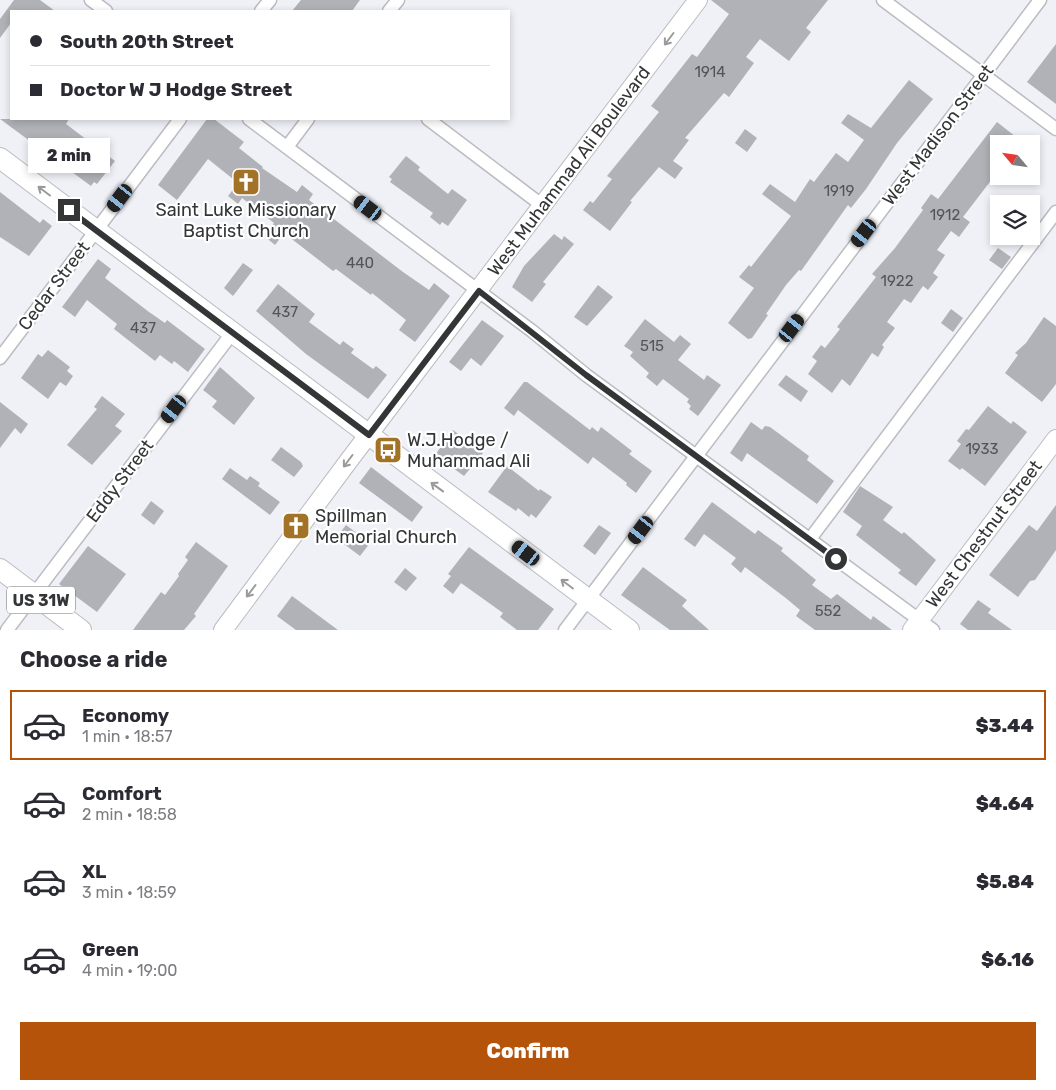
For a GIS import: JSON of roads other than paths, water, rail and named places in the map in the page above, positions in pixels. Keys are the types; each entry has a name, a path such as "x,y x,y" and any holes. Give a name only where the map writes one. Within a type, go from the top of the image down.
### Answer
{"main road":[{"name":"West Muhammad Ali Boulevard","path":"223,630 698,0"},
{"path":"0,158 629,630"},
{"name":"West Chestnut Street","path":"921,627 1056,439"},
{"name":"US 31W","path":"0,569 81,630"}],"street":[{"path":"91,0 105,10"},
{"path":"262,10 270,0"},
{"path":"390,10 398,0"},
{"path":"883,0 1056,129"},
{"name":"West Madison Street","path":"565,630 1040,0"},
{"name":"Cedar Street","path":"0,358 179,120"},
{"path":"250,120 479,291 586,375 810,538 921,627"},
{"path":"287,147 307,120"},
{"path":"429,120 543,206"},
{"path":"810,538 1056,212"},
{"name":"Eddy Street","path":"7,630 233,332"}],"place":[{"name":"Saint Luke Missionary Baptist Church","path":"246,182"},
{"name":"W.J.Hodge / Muhammad Ali","path":"388,450"},
{"name":"Spillman Memorial Church","path":"296,526"}]}
